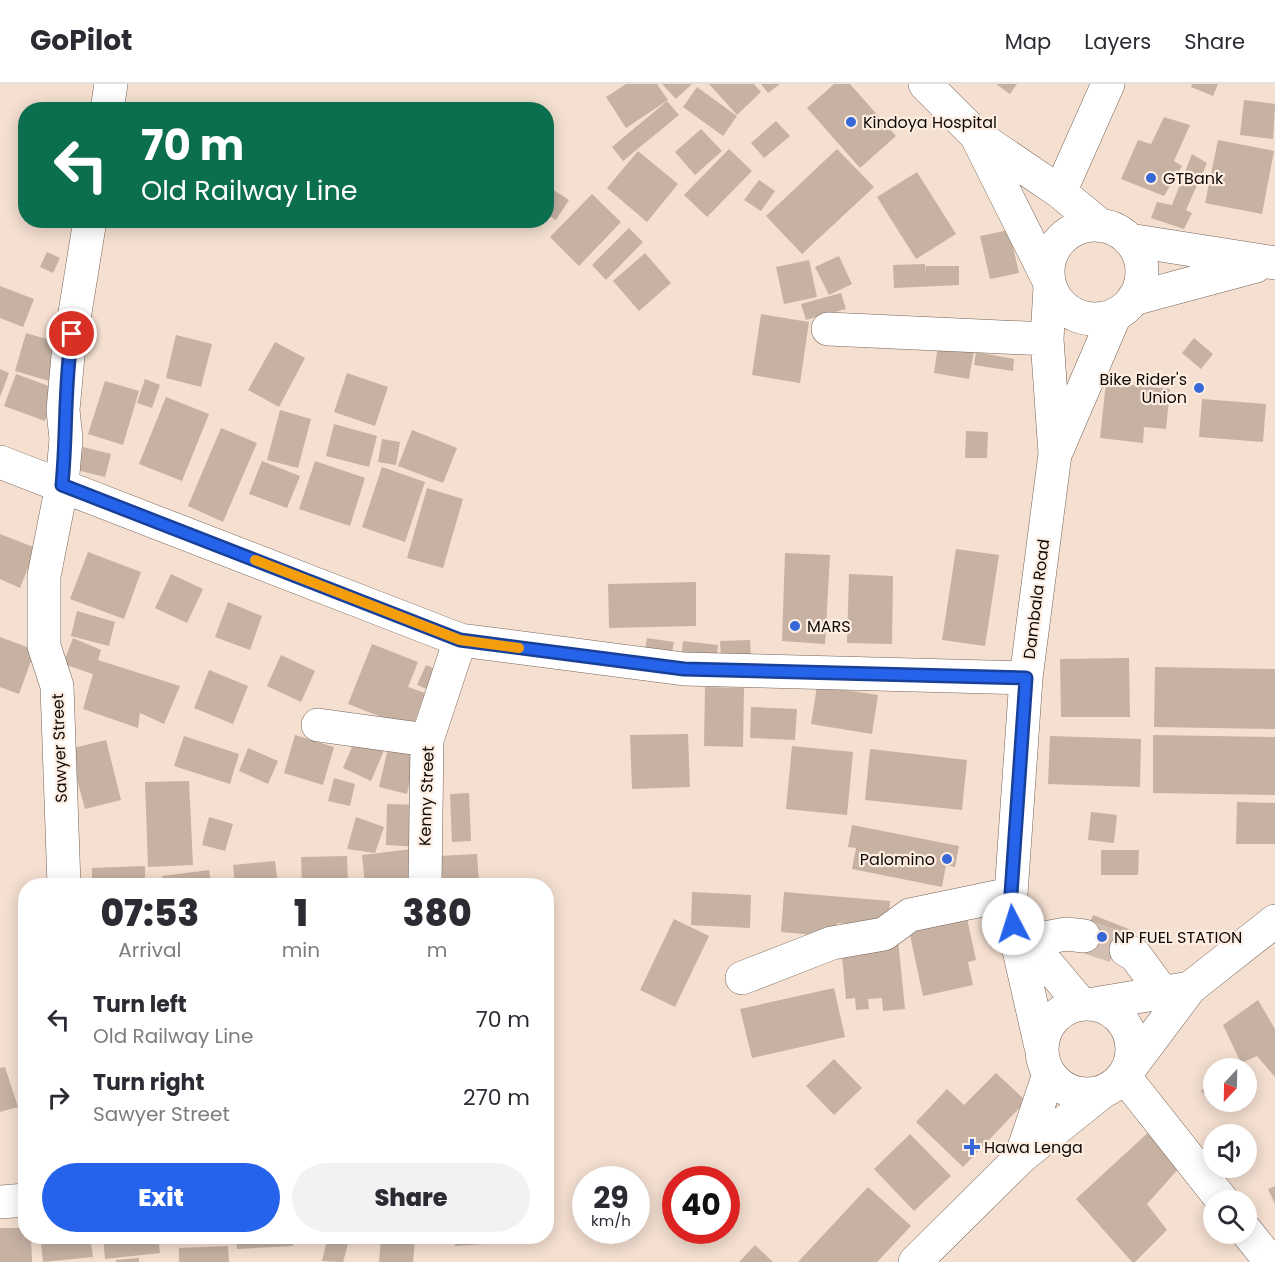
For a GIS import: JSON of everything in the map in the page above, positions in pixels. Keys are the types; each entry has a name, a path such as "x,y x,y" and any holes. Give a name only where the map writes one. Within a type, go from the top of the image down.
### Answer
{"street":[{"path":"108,102 111,84"},
{"path":"925,84 976,135 1115,233 1139,256 1142,274 1124,307"},
{"path":"1059,192 1108,84"},
{"path":"976,135 1049,283 1063,307 1076,316 1100,319 1124,307 1271,263"},
{"name":"Sawyer Street","path":"64,878 57,686 44,645 44,576 62,485 66,439 63,410 68,356 89,228"},
{"path":"1049,283 1048,264 1058,242 1078,228 1271,263"},
{"name":"Dambala Road","path":"1045,1061 1017,920 1026,678 1055,454 1047,339 1049,283"},
{"name":"Dambala Road","path":"1055,454 1124,307"},
{"path":"828,329 1047,339"},
{"path":"0,462 460,640 684,669 1026,678"},
{"name":"Kenny Street","path":"425,878 427,740 460,640"},
{"path":"318,725 427,740"},
{"path":"742,978 832,943 884,934 910,915 1017,920 1066,934 1084,936"},
{"path":"915,1262 1021,1157 1112,1084 1130,1062 1132,1047 1129,1032 1115,1014 1088,1004 1017,920"},
{"path":"1045,1061 1059,1085 1072,1092 1086,1095 1112,1084 1176,991 1275,921"},
{"path":"1126,950 1176,991"},
{"path":"1021,1157 1045,1061 1045,1031 1053,1018 1066,1009 1088,1004 1176,991"},
{"path":"1112,1084 1213,1190"},
{"path":"0,1202 18,1201"},
{"path":"1256,1244 1271,1262"}],"building":[{"path":"626,84 657,84 668,100 626,128 606,97"},
{"path":"662,84 692,84 676,99"},
{"path":"709,84 754,84 761,92 737,115"},
{"path":"761,84 780,84 768,93"},
{"name":"Kindoya Hospital","path":"834,84 850,84 896,136 860,168 807,108"},
{"path":"996,84 1017,84 1010,94"},
{"path":"1192,84 1218,84 1213,96 1191,87"},
{"path":"697,87 737,116 723,136 683,107"},
{"path":"1244,100 1275,104 1273,139 1240,135"},
{"path":"667,101 679,115 623,161 612,147"},
{"path":"1164,117 1190,125 1174,161 1182,166 1164,196 1121,179 1138,140 1151,144"},
{"path":"776,121 790,136 764,158 751,143"},
{"path":"701,129 722,151 695,175 675,152"},
{"path":"1218,140 1274,151 1262,214 1205,203"},
{"path":"729,149 752,171 707,217 684,195"},
{"path":"837,149 874,187 802,254 766,216"},
{"path":"638,151 678,184 647,222 607,188"},
{"path":"1192,154 1207,163 1186,210 1192,213 1184,229 1151,218 1157,202 1172,205"},
{"path":"917,172 956,234 916,259 877,197"},
{"path":"759,180 775,191 761,211 744,200"},
{"path":"554,190 569,200 556,220 554,219"},
{"path":"592,194 621,222 579,266 550,237"},
{"path":"629,228 643,242 606,280 592,265"},
{"path":"1009,230 1019,273 990,279 980,236"},
{"path":"47,252 60,258 53,273 40,267"},
{"path":"645,253 671,283 639,311 613,281"},
{"path":"839,256 852,284 829,295 815,267"},
{"path":"809,260 817,297 784,304 776,267"},
{"path":"925,264 926,274 926,266 959,266 959,285 894,288 893,265"},
{"path":"0,286 34,299 23,327 0,318"},
{"path":"841,293 846,309 806,320 801,304"},
{"path":"761,314 809,322 800,383 752,375"},
{"path":"26,333 60,343 49,381 15,371"},
{"path":"176,335 212,344 201,387 166,378"},
{"path":"939,338 975,344 969,379 934,373"},
{"path":"1194,338 1213,354 1201,369 1182,353"},
{"path":"275,342 305,358 279,407 248,390"},
{"path":"976,352 1014,359 1013,371 974,365"},
{"path":"0,369 9,373 0,397"},
{"path":"347,373 388,387 375,426 334,412"},
{"path":"16,374 57,389 45,421 4,406"},
{"path":"145,379 160,385 152,408 137,403"},
{"path":"105,381 139,391 123,445 88,434"},
{"path":"1106,382 1170,389 1166,429 1144,427 1143,443 1100,438"},
{"path":"166,397 209,414 182,481 139,464"},
{"path":"1202,399 1266,404 1263,442 1199,437"},
{"path":"280,410 311,419 298,468 267,460"},
{"path":"334,424 377,436 369,467 326,456"},
{"path":"221,428 257,443 223,522 188,506"},
{"path":"412,430 457,448 443,483 398,466"},
{"path":"966,431 988,432 987,458 965,458"},
{"path":"382,439 400,442 396,465 378,462"},
{"path":"83,447 111,454 105,477 77,470"},
{"path":"262,461 300,476 287,508 249,494"},
{"path":"315,461 365,478 350,526 299,509"},
{"path":"382,467 425,482 405,542 362,527"},
{"path":"427,488 463,499 443,568 407,558"},
{"path":"0,534 36,548 20,588 0,579"},
{"path":"956,549 999,555 985,646 942,640"},
{"path":"88,552 141,572 124,619 70,599"},
{"path":"785,553 830,555 825,644 782,641"},
{"path":"171,574 203,589 187,623 155,608"},
{"path":"849,574 893,576 892,644 847,643"},
{"path":"696,582 696,626 609,628 608,584"},
{"path":"228,602 262,616 250,650 215,637"},
{"path":"77,611 115,622 109,646 71,636"},
{"path":"0,637 35,650 19,694 0,687"},
{"path":"73,638 101,650 98,660 180,686 164,724 140,713 138,728 83,709 93,674 63,664"},
{"path":"647,638 674,642 670,662 644,657"},
{"path":"750,640 751,658 721,660 720,641"},
{"path":"683,641 718,645 716,664 681,660"},
{"path":"372,644 418,662 408,687 425,693 412,729 348,704"},
{"path":"281,655 315,671 301,702 267,686"},
{"path":"1129,658 1130,717 1061,717 1060,659"},
{"path":"426,665 444,673 436,693 417,685"},
{"path":"1155,667 1275,669 1275,729 1154,727"},
{"path":"209,670 248,686 233,724 194,708"},
{"path":"817,686 878,695 872,734 811,724"},
{"path":"705,687 744,688 743,747 704,746"},
{"path":"751,707 797,709 795,740 750,738"},
{"path":"358,733 386,746 371,781 343,768"},
{"path":"688,734 690,787 632,789 630,735"},
{"path":"295,735 334,747 323,785 284,773"},
{"path":"1153,735 1275,737 1275,795 1153,793"},
{"path":"184,736 239,754 230,784 174,766"},
{"path":"1050,736 1141,739 1140,787 1048,784"},
{"path":"106,740 121,800 85,809 69,749"},
{"path":"389,744 416,750 407,794 379,787"},
{"path":"792,746 853,752 847,815 786,809"},
{"path":"248,748 278,761 268,784 239,771"},
{"path":"870,749 967,760 962,810 865,800"},
{"path":"334,778 355,784 350,806 328,801"},
{"path":"189,781 193,865 148,867 145,782"},
{"path":"469,793 471,841 452,842 450,794"},
{"path":"1237,802 1275,803 1275,844 1236,844"},
{"path":"387,804 419,805 418,847 386,845"},
{"path":"1091,812 1117,815 1114,843 1088,840"},
{"path":"209,817 233,824 225,851 202,845"},
{"path":"356,817 384,827 375,853 347,849"},
{"path":"852,825 959,846 955,867 946,865 942,887 852,869 856,848 848,847"},
{"path":"412,849 414,878 364,878 362,855"},
{"path":"1101,850 1139,850 1138,875 1101,875"},
{"path":"477,854 479,878 442,878 440,856"},
{"path":"347,856 348,878 302,878 301,857"},
{"path":"275,861 277,878 234,878 233,865"},
{"path":"145,866 145,878 92,878 92,868"},
{"path":"209,870 210,878 162,878 162,876"},
{"path":"692,892 751,895 750,928 691,925"},
{"path":"784,892 890,901 888,928 837,923 836,937 781,932"},
{"path":"965,909 976,960 968,962 973,985 923,996 907,921"},
{"path":"1093,915 1134,931 1121,962 1080,945"},
{"path":"674,919 709,936 675,1007 640,990"},
{"path":"898,940 905,1009 883,1011 882,998 868,999 869,1009 856,1010 855,998 846,999 841,945"},
{"path":"834,988 845,1037 752,1058 740,1009"},
{"path":"1258,1000 1275,1029 1275,1077 1257,1056 1239,1058 1223,1025"},
{"path":"834,1059 862,1088 834,1115 806,1086"},
{"path":"5,1067 18,1107 0,1112 0,1068"},
{"path":"996,1073 1026,1101 963,1167 916,1122 947,1089 964,1105"},
{"path":"1151,1130 1181,1166 1147,1204 1167,1230 1135,1262 1132,1262 1076,1199"},
{"path":"910,1134 951,1176 914,1211 874,1169"},
{"path":"1275,1186 1275,1204 1268,1189"},
{"path":"868,1187 911,1226 877,1262 798,1262"},
{"path":"0,1228 18,1228 18,1244 31,1244 32,1262 0,1262"},
{"path":"41,1244 91,1244 93,1257 43,1262"},
{"path":"104,1244 159,1244 160,1253 105,1259"},
{"path":"237,1244 293,1244 293,1246 237,1249"},
{"path":"326,1244 348,1244 343,1262 322,1261"},
{"path":"380,1244 415,1244 413,1262 379,1262"},
{"path":"455,1244 485,1244 455,1246"},
{"path":"755,1245 773,1262 739,1262"},
{"path":"228,1246 229,1262 179,1262 179,1248"},
{"path":"139,1258 139,1262 116,1262 116,1260"}],"tunnel":[{"path":"1084,936 1126,950"}],"slow traffic":[{"path":"255,560 460,640 519,648"}],"place":[{"name":"Kindoya Hospital","path":"851,122"},
{"name":"GTBank","path":"1151,178"},
{"name":"Bike Rider's Union","path":"1199,388"},
{"name":"MARS","path":"795,626"},
{"name":"Palomino","path":"947,859"},
{"name":"NP FUEL STATION","path":"1102,937"},
{"name":"Hawa Lenga","path":"972,1147"}],"route":[{"path":"72,334 63,410 66,439 62,485 460,640 684,669 1026,678 1014,834 1011,894 1013,924"}]}
